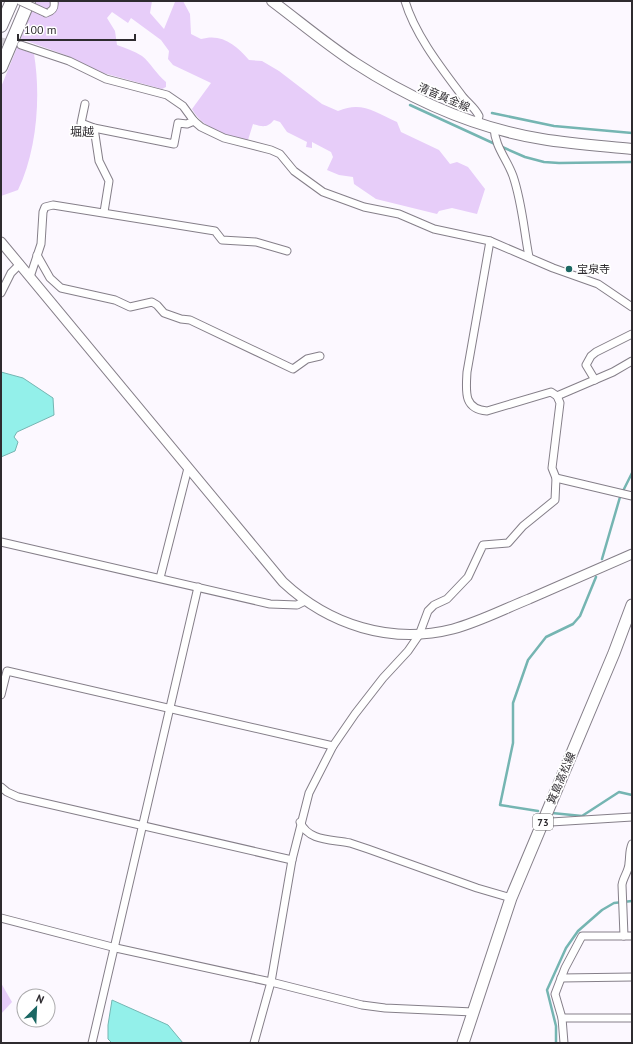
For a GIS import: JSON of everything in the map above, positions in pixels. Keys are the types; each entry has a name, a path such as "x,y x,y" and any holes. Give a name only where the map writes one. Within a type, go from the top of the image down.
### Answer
{"highway":[{"path":"1,26 12,1"},
{"path":"1,67 29,1"}],"main road":[{"name":"清音真金線","path":"272,1 353,62 388,84 425,103 477,123 494,133 559,142 632,149"},
{"name":"箕島高松線","path":"463,1043 511,898 614,653 629,621 632,605"}],"street":[{"path":"20,1 46,13 51,11 54,6 54,1"},
{"path":"405,1 421,37 464,98 475,108 479,116 477,123"},
{"path":"21,45 69,61 106,79 167,95 183,106 194,121 201,127 224,138 271,150 280,154 299,175 323,192 364,207 399,214 434,229 490,241 553,268 598,284 632,307"},
{"path":"84,104 81,123 94,128 174,144 178,123 187,124 194,121"},
{"path":"94,128 99,161 109,182 104,212"},
{"path":"494,133 498,147 512,174 517,188 529,257"},
{"path":"30,277 41,244 43,212 46,206 53,205 215,231 222,240 256,242 286,251"},
{"path":"254,1043 271,982 300,822 309,792 333,746 373,690 408,651 418,634 428,611 434,605 447,600 468,577 482,545 508,542 523,526 555,500 556,478 552,468 560,403 557,396 551,392 488,411 477,409 468,400 466,390 467,372 490,241"},
{"path":"1,242 279,578 305,601 321,611 353,626 393,634 439,632 471,623 632,554"},
{"path":"37,255 50,278 61,288 115,300 130,307 152,302 164,313 181,319 190,320 293,369 307,359 320,356"},
{"path":"1,294 11,273 20,264"},
{"path":"594,380 586,364 591,356 632,334"},
{"path":"557,396 632,361"},
{"path":"160,578 188,468"},
{"path":"556,478 632,496"},
{"path":"1,542 270,604 297,605 305,601"},
{"path":"92,1043 116,948 142,827 198,587"},
{"path":"1,695 7,671 170,707 333,746"},
{"path":"1,787 7,792 18,797 142,827 292,860"},
{"path":"542,824 551,822 632,817"},
{"path":"300,822 303,829 318,838 362,847 477,888 511,898"},
{"path":"624,936 623,878 630,865 629,853 632,844"},
{"path":"1,918 116,948 271,982 362,1005 385,1008 473,1012"},
{"path":"564,1043 562,1018 556,994 561,978 582,936 632,936"},
{"path":"561,978 632,977"},
{"path":"562,1018 632,1018"}],"shaded area":[{"path":"36,1 152,1 150,13 164,29 175,2 183,1 190,14 191,34 201,39 222,39 234,45 249,60 262,61 279,71 322,104 338,111 346,108 361,107 375,111 397,122 401,132 439,150 450,164 457,162 468,167 485,189 477,214 452,208 439,211 437,214 376,199 354,184 353,177 339,175 327,170 333,157 331,152 312,142 312,148 306,147 307,142 287,132 280,122 274,120 265,126 253,124 248,140 224,134 209,127 192,109 211,83 173,65 168,59 169,51 161,40 131,18 128,23 112,12 107,18 115,31 117,45 142,56 166,82 166,87 162,89 103,73 68,56 24,40 20,49 34,54 37,87 36,123 30,158 18,190 1,196 1,87"},
{"path":"1,983 12,1002 1,1014"}],"water":[{"path":"1,372 23,378 53,398 54,415 17,432 14,437 18,442 15,451 1,457"},
{"path":"112,1000 168,1025 183,1043 112,1043 108,1039 108,1025"}],"waterway":[{"path":"410,105 495,144"},
{"path":"492,113 554,126 632,133"},
{"path":"500,146 525,157 544,162 632,162"},
{"path":"602,559 620,497 632,473"},
{"path":"538,811 500,805 513,743 513,703 528,660 546,637 573,624 580,616 596,577"},
{"path":"552,813 582,816 619,792 632,795"},
{"path":"556,1043 556,1026 547,990 566,948 578,931 602,910 614,903 632,901"}],"tunnel":[{"path":"1,41 21,45"}],"place":[{"name":"宝泉寺","path":"569,269"}],"district":[{"name":"堀越","path":"82,131"}]}
